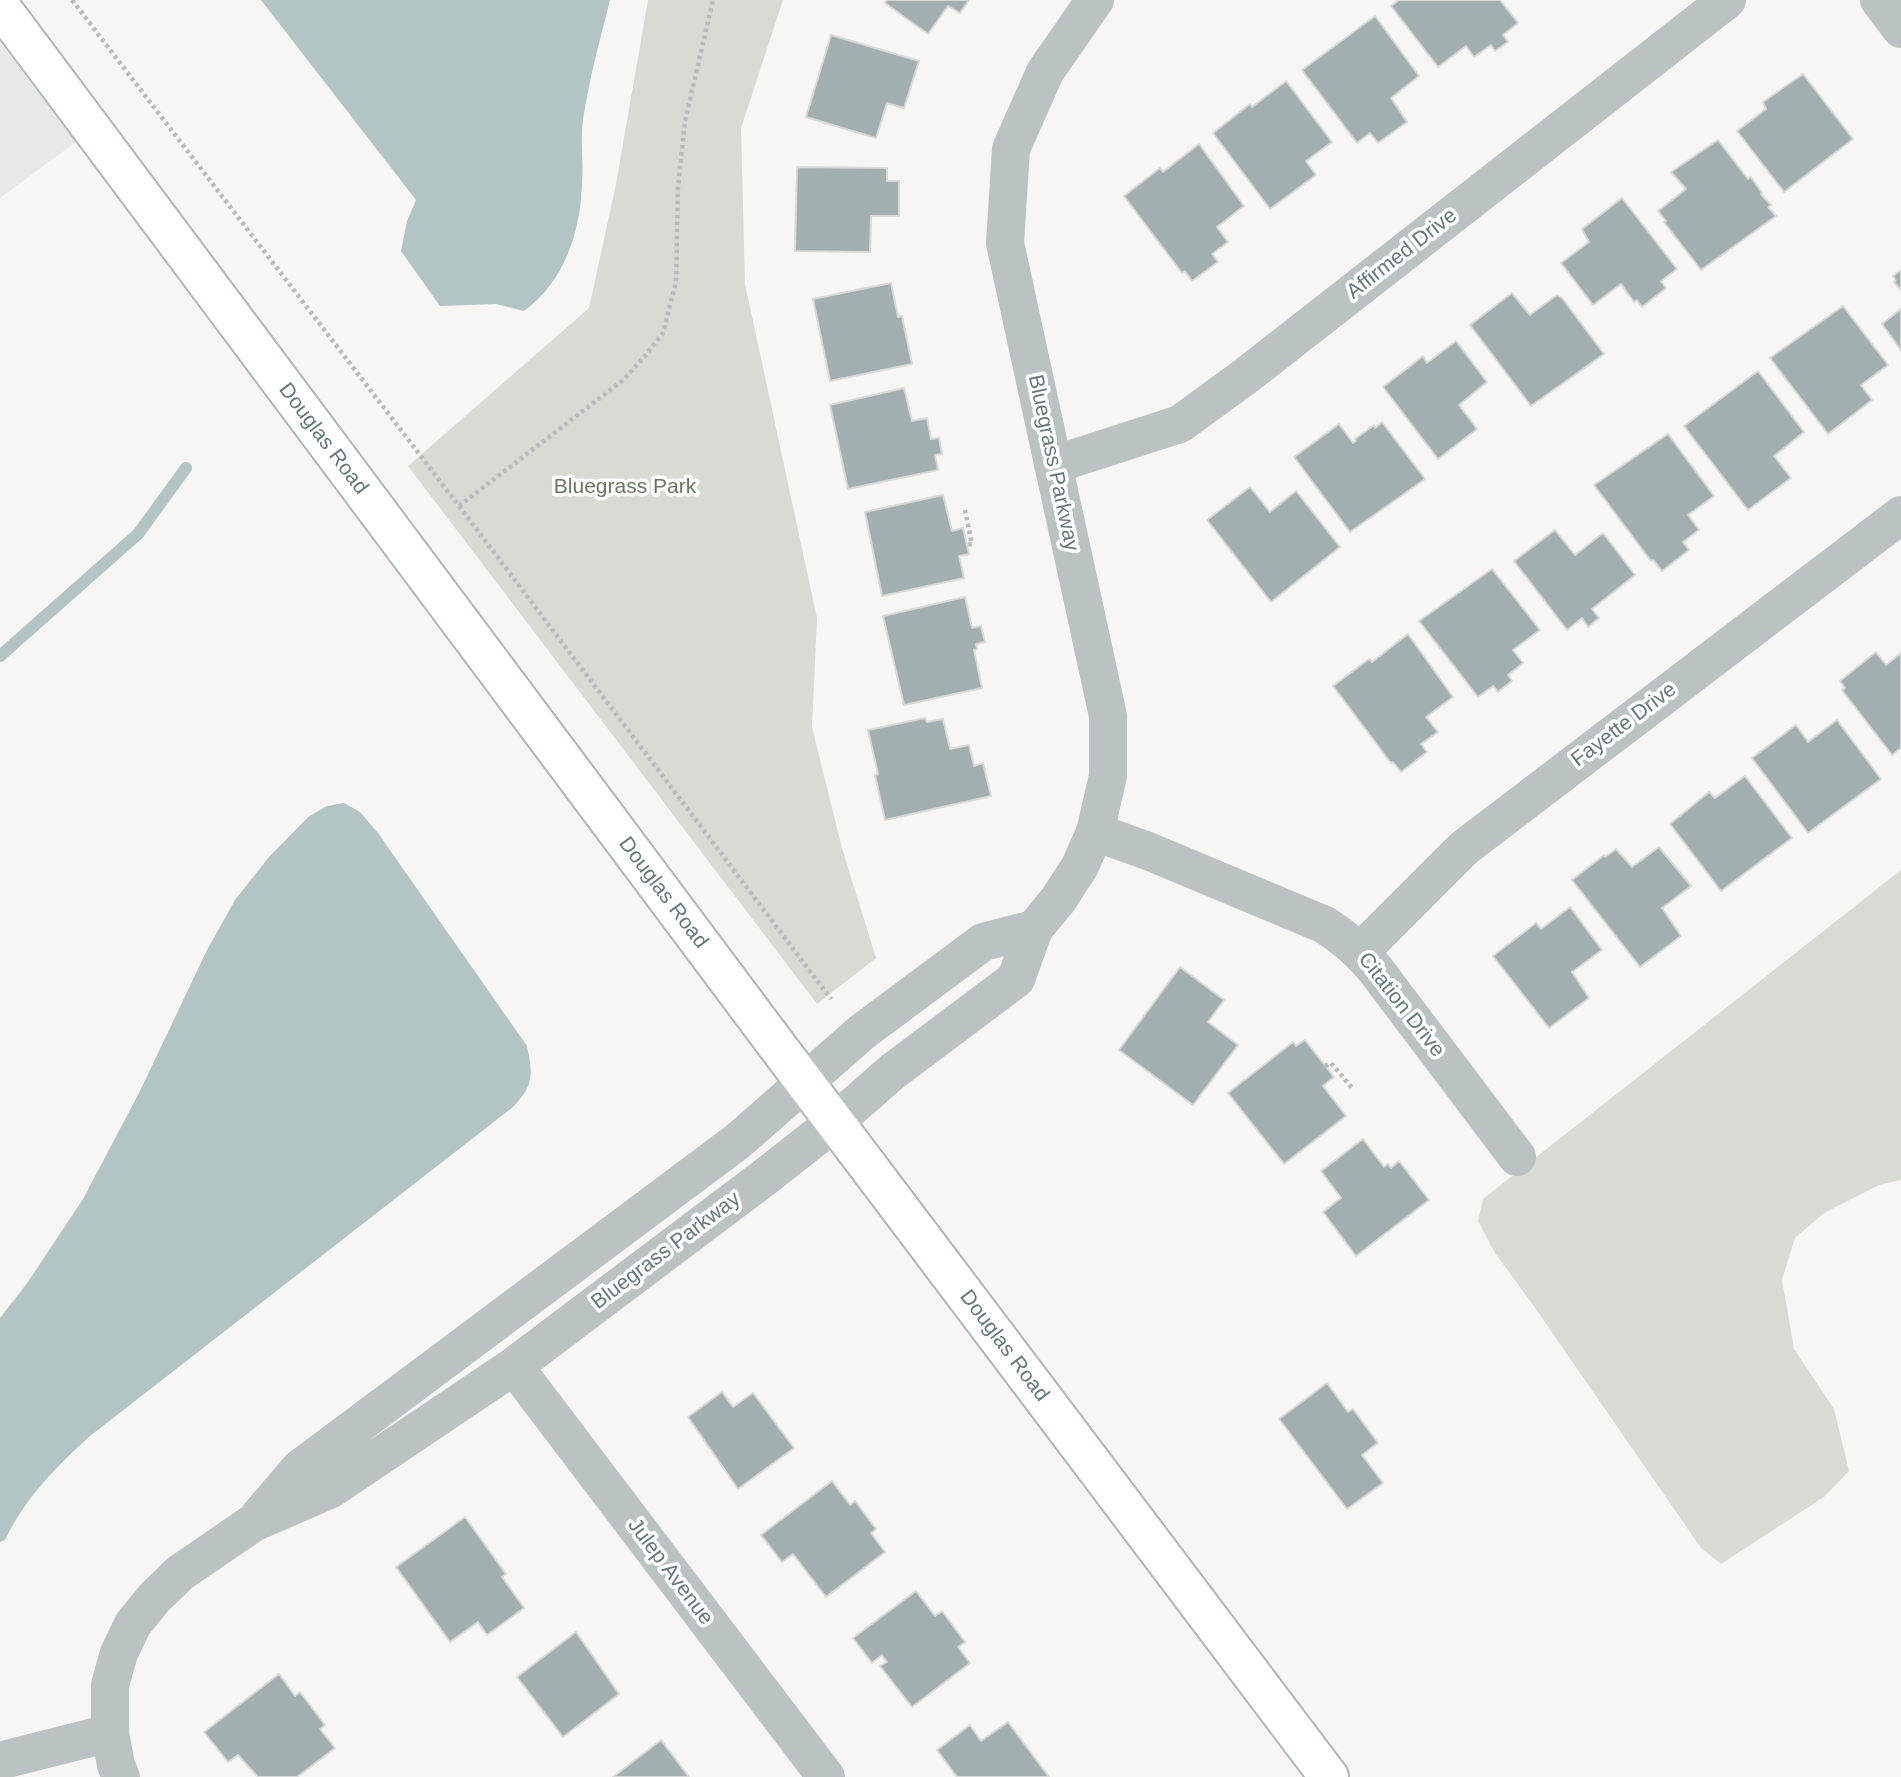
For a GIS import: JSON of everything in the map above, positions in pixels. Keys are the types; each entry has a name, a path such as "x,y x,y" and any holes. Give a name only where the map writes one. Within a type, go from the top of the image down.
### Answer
{"street":[{"name":"Bluegrass Parkway","path":"121,1777 110,1733 110,1685 119,1653 133,1624 155,1597 180,1573 253,1523 331,1489 514,1366 835,1122 892,1072 1016,979 1034,929 1058,900 1080,866 1095,832 1108,776 1108,716 1005,243 1011,149 1045,72 1095,0"},
{"name":"Affirmed Drive","path":"1054,465 1180,424 1247,375 1727,0"},
{"path":"1879,0 1901,29"},
{"name":"Douglas Road","path":"0,6 804,1082 1329,1777"},
{"name":"Fayette Drive","path":"1361,951 1464,848 1901,515"},
{"name":"Citation Drive","path":"1095,832 1148,851 1325,925 1361,951 1517,1157"},
{"name":"Bluegrass Parkway","path":"253,1523 299,1469 738,1141 862,1032 982,942 1034,929"},
{"name":"Julep Avenue","path":"514,1366 826,1777"},
{"path":"3,1760 110,1733"}],"path":[{"path":"72,0 831,999"},
{"path":"459,506 622,381 663,333 676,282 678,187 685,121 713,0"},
{"path":"965,510 972,544 966,545"},
{"path":"1325,1066 1331,1063 1353,1088"}],"shaded area":[{"path":"261,0 610,0 583,120 581,203 578,221 559,271 538,299 524,311 496,304 440,306 401,251 407,221 416,200"},
{"path":"0,43 76,142 0,198"},
{"path":"344,803 360,812 378,833 527,1046 531,1072 528,1086 513,1107 90,1436 42,1484 22,1510 5,1540 0,1542 0,1318 28,1282 83,1199 140,1091 207,950 235,900 269,857 308,817 327,806"}],"green space":[{"name":"Bluegrass Park","path":"648,0 783,0 741,128 745,284 817,618 812,727 842,848 876,958 817,1004 408,466 589,308 616,184"},
{"path":"1901,870 1901,1180 1879,1185 1824,1213 1795,1238 1782,1280 1794,1349 1834,1409 1849,1471 1824,1497 1721,1564 1701,1548 1495,1253 1478,1221 1483,1199"}],"building":[{"path":"887,0 969,0 960,13 948,6 928,34 885,3"},
{"path":"1399,0 1500,0 1518,23 1503,35 1508,42 1495,51 1491,45 1474,57 1466,46 1438,67 1391,6"},
{"path":"1375,16 1419,76 1391,98 1407,122 1378,143 1370,133 1357,143 1302,70"},
{"path":"831,35 919,61 904,108 887,103 876,138 806,117"},
{"path":"1803,74 1853,139 1784,192 1737,131 1766,109 1763,102"},
{"path":"1286,81 1332,142 1306,161 1316,175 1270,209 1213,133 1250,104 1252,107"},
{"path":"1718,140 1748,179 1751,177 1776,216 1701,270 1658,211 1686,189 1671,172"},
{"path":"1199,144 1244,206 1217,227 1228,242 1212,254 1218,262 1192,281 1185,271 1182,273 1124,196 1160,168 1163,172"},
{"path":"797,167 887,168 887,181 899,181 899,216 871,216 870,252 795,251"},
{"path":"1622,198 1677,269 1661,281 1666,288 1642,307 1637,300 1634,302 1621,284 1593,305 1561,263 1589,242 1582,229"},
{"path":"1901,270 1901,290 1894,282 1896,280 1893,276"},
{"path":"891,283 898,317 902,316 912,364 830,381 813,299"},
{"path":"1512,293 1530,315 1557,295 1562,298 1604,354 1531,406 1470,325"},
{"path":"1843,306 1888,365 1861,385 1872,400 1828,434 1770,358"},
{"path":"1901,309 1901,350 1882,324"},
{"path":"1456,341 1487,382 1459,405 1477,429 1438,459 1383,387 1423,356 1427,363"},
{"path":"1758,371 1804,432 1774,456 1791,478 1748,510 1684,426"},
{"path":"904,388 912,421 927,418 931,439 939,438 942,454 935,455 938,470 848,489 830,405"},
{"path":"1382,422 1425,479 1350,532 1294,457 1339,424 1353,443 1374,425 1375,428"},
{"path":"1668,434 1714,496 1688,515 1699,530 1683,542 1689,550 1662,571 1651,561 1594,485"},
{"path":"1250,487 1270,512 1296,491 1340,547 1271,602 1207,520"},
{"path":"943,495 952,531 963,528 969,554 959,556 964,578 882,596 865,512"},
{"path":"1555,530 1575,555 1603,533 1635,575 1592,609 1599,618 1588,627 1582,618 1567,630 1514,561"},
{"path":"1492,569 1540,630 1513,650 1523,663 1508,675 1512,681 1498,692 1493,686 1478,697 1419,621"},
{"path":"965,597 972,628 981,626 985,642 976,644 977,649 974,650 982,688 904,705 883,616"},
{"path":"1408,634 1453,697 1426,717 1438,732 1421,744 1427,752 1401,772 1391,763 1333,686 1369,659 1372,662"},
{"path":"1876,652 1886,665 1901,653 1901,748 1892,755 1842,690 1845,688 1840,681"},
{"path":"925,718 927,722 943,719 950,749 969,745 974,766 983,763 991,796 885,820 868,730"},
{"path":"1837,720 1881,779 1808,833 1752,758 1796,725 1808,742"},
{"path":"1745,776 1792,838 1721,891 1670,824 1709,792 1715,798"},
{"path":"1659,847 1691,886 1662,908 1681,936 1640,967 1572,880 1616,849 1632,867"},
{"path":"1570,907 1602,950 1572,972 1589,998 1549,1028 1493,956 1536,923 1541,929"},
{"path":"1180,967 1224,1000 1208,1022 1238,1045 1193,1105 1119,1050"},
{"path":"1305,1040 1334,1077 1323,1086 1346,1116 1284,1164 1228,1093 1293,1042 1296,1046"},
{"path":"1363,1139 1384,1167 1388,1164 1391,1168 1399,1161 1429,1200 1356,1256 1323,1212 1341,1198 1321,1171"},
{"path":"1327,1383 1348,1412 1353,1409 1378,1443 1362,1455 1383,1483 1347,1509 1279,1419"},
{"path":"722,1392 733,1407 753,1393 794,1448 738,1489 688,1417"},
{"path":"832,1481 850,1505 855,1501 876,1529 871,1533 885,1552 826,1597 793,1554 782,1562 761,1535"},
{"path":"465,1517 506,1574 502,1577 524,1608 487,1635 478,1622 450,1642 396,1567"},
{"path":"916,1591 935,1616 942,1611 965,1642 958,1647 970,1663 912,1707 880,1666 887,1662 882,1655 872,1663 853,1638"},
{"path":"576,1632 619,1694 563,1737 517,1677"},
{"path":"279,1674 295,1696 300,1692 325,1725 320,1729 335,1748 297,1777 258,1777 238,1755 228,1762 204,1732"},
{"path":"1008,1722 1049,1777 957,1777 937,1750 970,1725 981,1741"},
{"path":"661,1740 689,1777 613,1777"}],"waterway":[{"path":"0,656 138,534 186,468"}]}
